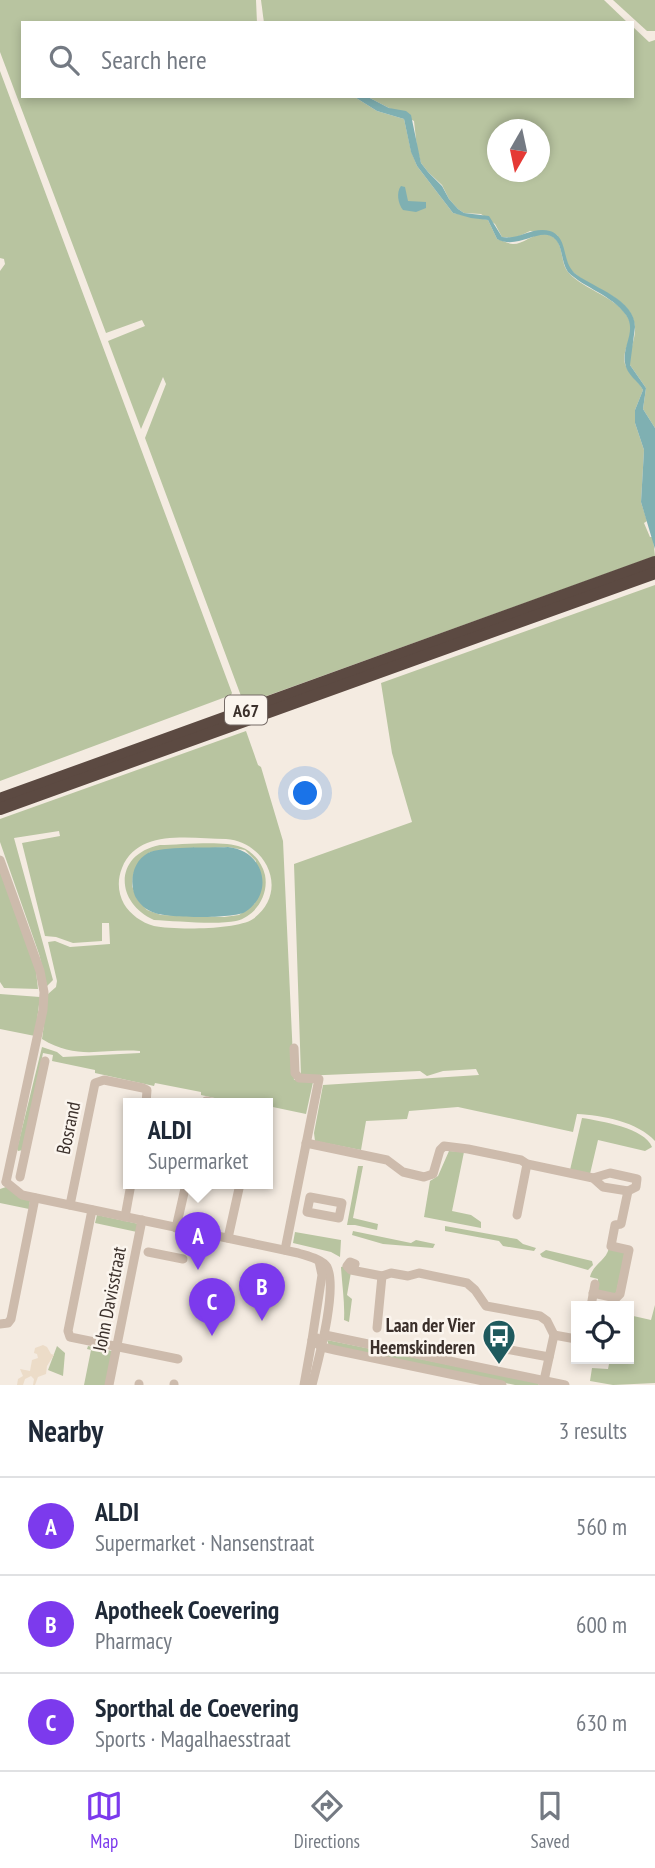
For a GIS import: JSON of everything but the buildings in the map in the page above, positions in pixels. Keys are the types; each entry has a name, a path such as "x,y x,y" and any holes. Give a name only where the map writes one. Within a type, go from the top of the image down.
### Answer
{"highway":[{"name":"A67","path":"0,799 655,562"},
{"name":"A67","path":"0,809 655,573"}],"street":[{"path":"0,860 34,954 44,992 43,1010 13,1152 3,1183 22,1195 285,1250 319,1261 328,1269 330,1287 325,1335 312,1385"},
{"path":"285,1250 318,1079 299,1078 295,1073 294,1048"},
{"name":"Bosrand","path":"20,1177 45,1061"},
{"name":"Bosrand","path":"70,1205 95,1083 104,1080 143,1088 147,1090 146,1098"},
{"path":"306,1143 387,1160 399,1171 424,1177 433,1174 440,1150 444,1146 521,1160 527,1164 593,1178 610,1173 637,1179 636,1187 628,1191 603,1187 593,1178"},
{"name":"Bosrand","path":"13,1152 25,1154"},
{"path":"517,1214 527,1164"},
{"path":"125,1217 130,1189"},
{"path":"176,1228 185,1189"},
{"path":"228,1238 239,1189"},
{"path":"592,1301 594,1289 616,1298 620,1294 629,1250 611,1246 615,1225 621,1224 628,1191"},
{"path":"0,1324 8,1323 11,1319 35,1198"},
{"path":"294,1203 308,1206"},
{"path":"92,1210 68,1331 70,1337 178,1359"},
{"name":"John Davisstraat","path":"109,1385 142,1220"},
{"path":"148,1252 183,1259"},
{"path":"304,1385 322,1275 319,1261"},
{"path":"353,1270 382,1276 391,1273 408,1276 419,1273 467,1283 486,1306 540,1317 547,1321 554,1335 544,1383"},
{"path":"377,1328 382,1276"},
{"path":"312,1340 325,1335 544,1383 565,1385"},
{"path":"554,1335 571,1338"},
{"path":"312,1340 322,1347 502,1385"},
{"path":"494,1347 549,1357"}],"green space":[{"path":"0,0 256,0 257,21 21,21 21,98 356,98 377,111 404,119 417,166 453,213 488,220 497,239 513,244 540,234 549,235 560,246 568,272 611,300 625,313 631,332 625,364 643,390 635,410 635,423 644,450 641,502 647,521 644,523 650,537 653,537 655,556 244,704 145,438 166,384 163,377 141,429 108,341 145,326 142,320 106,333 0,52"},
{"path":"261,0 604,0 626,21 264,21"},
{"path":"613,0 655,0 655,31 647,31"},
{"path":"634,28 649,42 655,40 655,428 643,409 646,388 630,365 635,327 626,307 571,270 557,235 530,231 515,238 502,237 495,224 481,214 464,213 458,209 442,185 421,163 414,121 370,98 634,98"},
{"path":"0,71 232,693 0,781 0,271 5,264 4,259 0,258"},
{"path":"655,585 655,1141 629,1124 597,1116 577,1114 573,1132 458,1107 409,1111 407,1119 366,1121 361,1150 315,1141 314,1133 323,1085 479,1075 476,1069 443,1071 427,1076 420,1071 301,1076 294,864 412,822 392,753 381,683"},
{"path":"246,731 261,767 283,841 294,1080 307,1079 313,1082 306,1114 273,1107 273,1098 215,1098 201,1095 201,1092 155,1083 154,1086 95,1073 95,1070 52,1061 53,1055 43,1053 23,1150 18,1151 42,1047 63,1057 140,1051 79,1052 55,1046 42,1039 48,994 56,987 57,981 48,942 55,941 70,947 110,944 109,923 102,923 102,941 73,943 45,936 22,843 60,836 59,831 14,838 53,980 47,986 39,954 0,842 0,819","holes":["167,838 226,839 253,849 269,870 272,883 264,908 245,923 190,928 154,926 130,911 120,895 119,877 122,868 130,855 153,841"]},
{"path":"201,843 241,847 253,854 264,871 266,883 260,904 250,915 236,921 207,923 154,920 141,912 126,891 127,868 134,858 145,850 160,845","holes":["228,847 245,850 256,861 255,903 239,915 161,915 147,910 137,899 132,886 133,875 139,862 150,852"]},
{"path":"0,865 35,962 38,989 4,988 0,982"},
{"path":"0,994 40,997 35,1036 0,1029"},
{"path":"582,1118 632,1130 648,1140 652,1147 645,1151 598,1140 590,1174 570,1170"},
{"path":"449,1151 464,1152 452,1211 471,1215 481,1222 481,1228 424,1217 430,1181 438,1176"},
{"path":"358,1166 363,1166 353,1218 378,1224 377,1230 347,1225"},
{"path":"6,1187 30,1201 29,1209 0,1203 0,1189"},
{"path":"97,1215 139,1224 137,1232 95,1223"},
{"path":"445,1226 517,1239 536,1248 534,1251 503,1246 499,1241 445,1231"},
{"path":"353,1231 411,1243 416,1240 435,1244 433,1248 383,1244 352,1235"},
{"path":"295,1232 341,1240 340,1257 331,1252 293,1243"},
{"path":"609,1248 625,1252 616,1294 597,1290 598,1279 590,1277"},
{"path":"546,1250 592,1261 593,1265 588,1270 542,1257 540,1254"},
{"path":"345,1266 351,1272 347,1295 352,1299 349,1322 344,1320 341,1267"},
{"path":"655,1305 655,1383 613,1385 590,1381 592,1368 608,1369 609,1364 634,1364 634,1316 651,1320"},
{"path":"327,1340 539,1385 515,1385 329,1346"},
{"path":"57,1346 65,1353 63,1376 48,1370"},
{"path":"88,1346 112,1351 106,1385 84,1385 91,1350 87,1349"}],"shaded area":[{"path":"43,1345 54,1355 47,1366 46,1374 38,1377 35,1385 31,1376 25,1379 23,1385 17,1385 18,1379 23,1376 20,1369 30,1371 32,1360 38,1358 34,1353 35,1348"}],"water":[{"path":"356,98 370,98 411,115 421,163 458,209 464,213 489,216 502,237 544,230 556,234 572,270 628,309 635,327 630,365 646,388 643,409 655,428 655,549 641,502 644,450 635,423 635,410 643,390 625,363 630,333 626,315 613,302 568,272 558,243 550,236 505,242 497,239 488,220 453,213 417,166 404,119 377,111"},
{"path":"401,186 405,187 408,201 426,202 426,208 416,212 403,210 398,198"},
{"path":"228,847 250,856 261,873 260,894 255,904 245,912 215,917 162,915 146,908 135,896 132,884 134,872 139,861 148,853 174,848"}],"place":[{"name":"ALDI","path":"198,1270"},
{"name":"Apotheek Coevering","path":"262,1321"},
{"name":"Sporthal de Coevering","path":"212,1336"},
{"name":"Laan der Vier Heemskinderen","path":"499,1366"}]}
